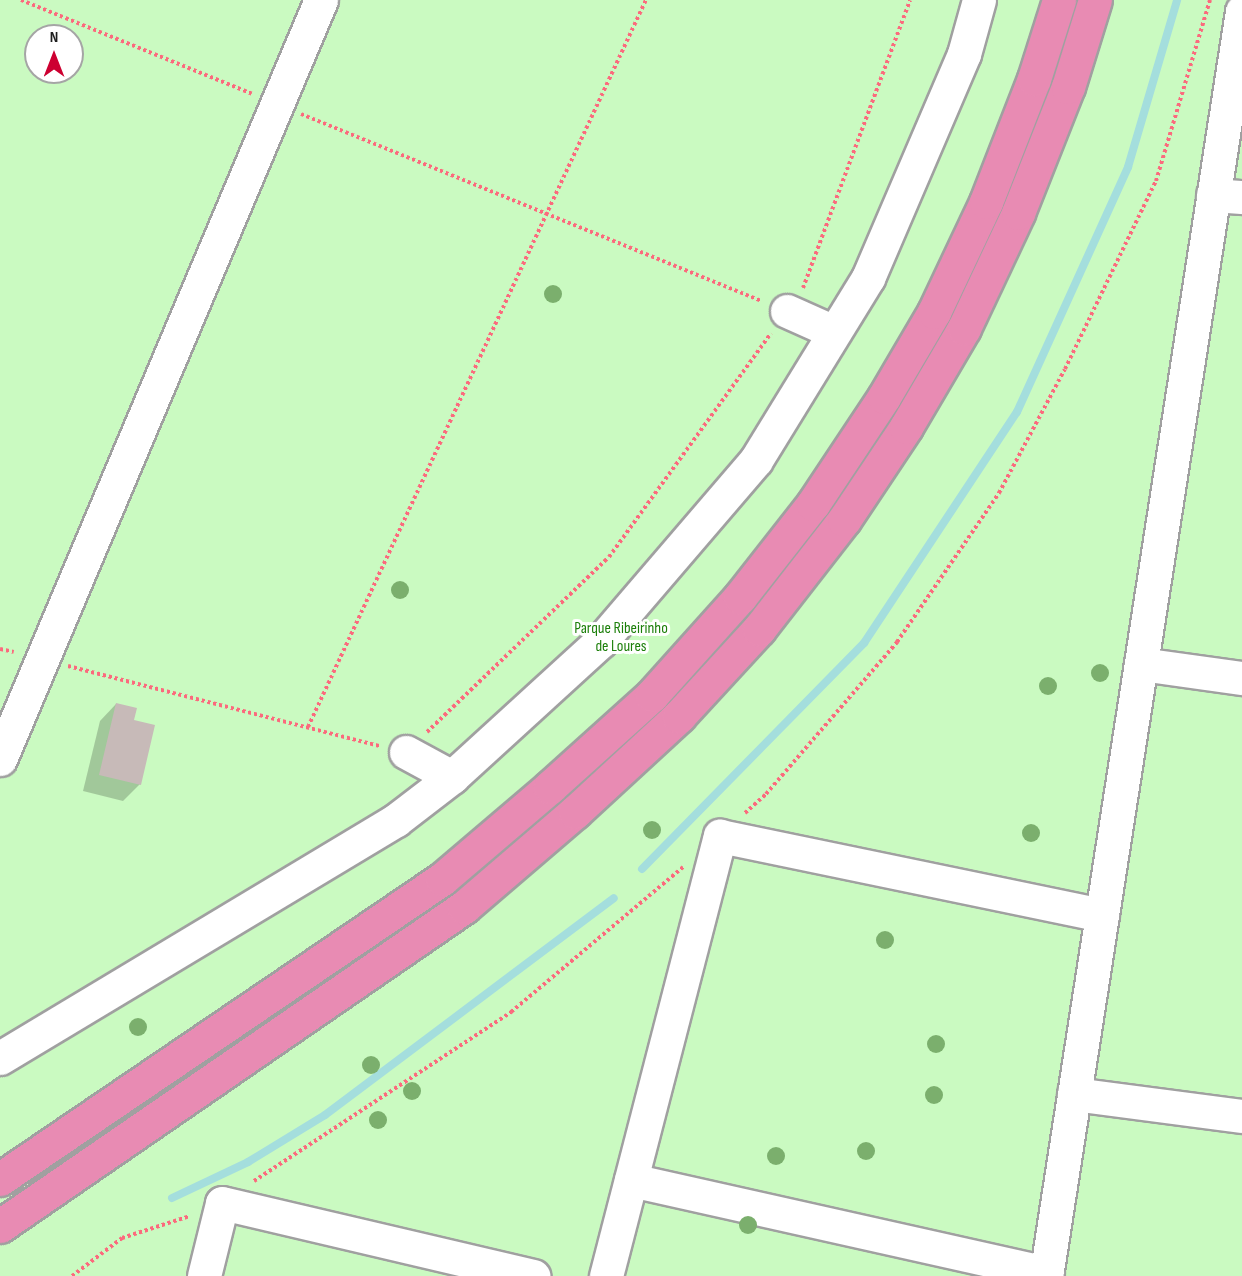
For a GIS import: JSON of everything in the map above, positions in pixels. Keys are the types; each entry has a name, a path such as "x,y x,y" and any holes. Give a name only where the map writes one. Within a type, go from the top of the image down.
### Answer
{"highway":[{"path":"0,1179 442,879 550,788 652,695 740,597 813,504 884,397 934,312 986,202 1034,79 1059,0"},
{"path":"0,1226 464,907 575,812 679,716 759,629 844,520 906,427 964,328 1027,192 1068,87 1095,0"}],"street":[{"path":"0,759 40,659 321,0"},
{"path":"0,1058 396,820 452,777 601,641 756,460 872,268 964,54 979,0"},
{"path":"631,1180 1046,1275 1141,664 1228,196 1242,11"},
{"path":"787,311 834,332"},
{"path":"1141,664 1242,678"},
{"path":"406,752 452,777"},
{"path":"606,1276 720,836 1102,915"},
{"path":"1074,1094 1242,1116"},
{"path":"204,1276 222,1203 534,1276"}],"path":[{"path":"21,0 787,311"},
{"path":"308,727 646,0"},
{"path":"0,649 406,752 609,558 805,286 910,0"},
{"path":"720,836 766,794 897,642 999,493 1065,369 1156,181 1210,0"},
{"path":"72,1276 122,1238 175,1222 222,1203 511,1012 684,866"}],"green space":[{"name":"Parque Ribeirinho de Loures","path":"0,0 1242,0 1242,1276 0,1276"}],"building":[{"path":"116,703 137,708 134,720 155,725 141,785 99,775"}],"waterway":[{"path":"642,869 864,643 1017,412 1128,167 1177,0"},
{"path":"172,1198 248,1162 325,1115 614,898"}]}
